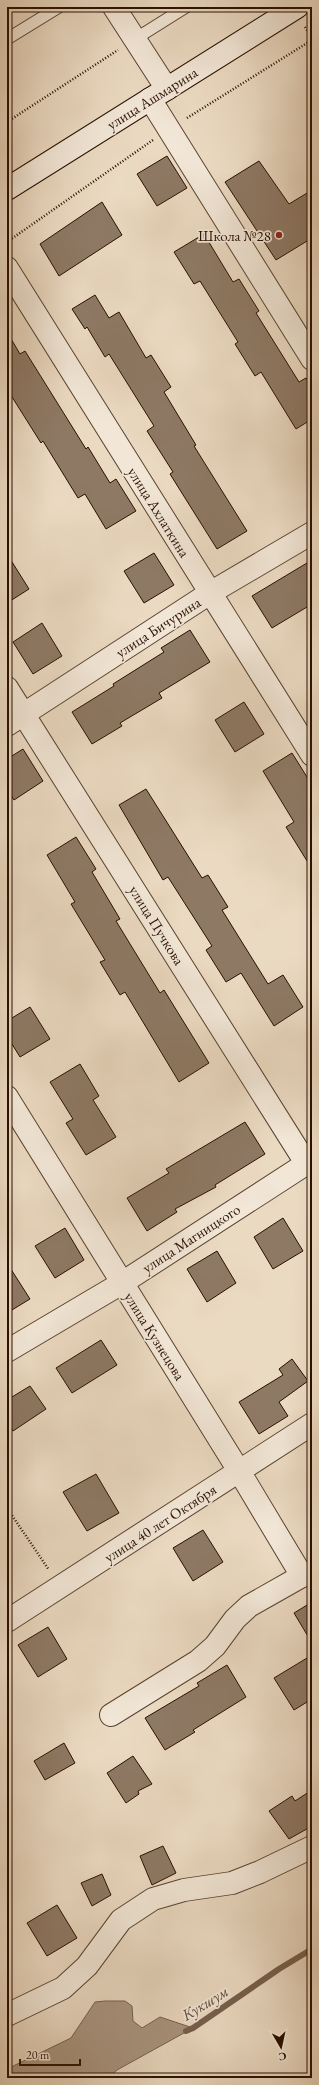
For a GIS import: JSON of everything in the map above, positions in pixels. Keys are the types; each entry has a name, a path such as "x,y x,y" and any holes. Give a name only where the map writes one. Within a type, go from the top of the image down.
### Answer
{"street":[{"path":"114,7 135,39 158,94 311,354"},
{"name":"улица Ашмарина","path":"7,189 297,7"},
{"name":"улица Ахлаткина","path":"7,268 312,755"},
{"name":"улица Бичурина","path":"16,720 210,593 312,532"},
{"name":"улица Пучкова","path":"7,688 16,720 309,1162"},
{"name":"улица Кузнецова","path":"7,1097 239,1471 307,1575"},
{"name":"улица Магницкого","path":"7,1352 122,1283 309,1162"},
{"name":"улица 40 лет Октября","path":"7,1621 312,1424"},
{"path":"111,1716 198,1661 215,1646 235,1619 249,1606 307,1575"},
{"path":"7,2016 63,1988 87,1966 121,1920 153,1899 184,1890 232,1883 260,1872 312,1847"}],"lane":[{"path":"7,39 59,7"},
{"path":"135,39 186,7"}],"path":[{"path":"7,122 135,39"},
{"path":"7,1508 60,1587"}],"shaded area":[{"path":"125,2001 132,2006 133,2021 142,2028 160,2017 193,2028 117,2070 108,2078 7,2078 7,2069 71,2038 95,2002"}],"building":[{"path":"167,156 187,188 157,206 137,174"},
{"path":"259,161 289,204 312,190 312,238 276,260 225,182"},
{"path":"102,202 122,235 59,276 40,244"},
{"path":"204,234 233,282 239,279 259,311 256,313 299,382 306,378 312,388 312,419 296,429 261,372 255,376 235,344 238,342 200,281 194,284 174,252"},
{"path":"95,295 109,318 119,312 146,358 151,355 171,387 164,392 196,445 194,446 247,531 217,549 170,474 173,472 147,431 154,426 109,354 105,357 87,327 85,329 72,309"},
{"path":"7,332 20,354 25,351 86,449 88,447 110,483 116,479 136,511 106,529 85,494 78,498 43,441 41,443 7,389"},
{"path":"154,553 174,585 144,603 124,571"},
{"path":"7,554 29,589 7,603"},
{"path":"312,560 312,604 272,628 252,596"},
{"path":"42,623 62,656 33,674 13,642"},
{"path":"190,630 210,662 159,693 162,698 120,723 122,726 92,744 72,712 164,652 161,648"},
{"path":"244,702 264,734 235,752 215,720"},
{"path":"23,749 43,781 14,800 7,789 7,759"},
{"path":"292,753 312,785 312,869 286,827 294,822 263,771"},
{"path":"146,789 202,878 208,875 228,907 222,910 268,984 283,975 303,1007 274,1026 241,973 226,982 206,950 212,946 168,877 163,880 119,805"},
{"path":"76,837 96,869 92,872 120,919 116,921 160,993 164,990 209,1063 179,1082 125,992 120,995 100,962 105,960 71,904 75,902 47,855"},
{"path":"30,1007 50,1039 20,1057 7,1036 7,1021"},
{"path":"80,1064 99,1096 93,1100 116,1137 86,1155 66,1123 73,1119 50,1082"},
{"path":"245,1122 265,1154 215,1185 216,1187 175,1209 177,1212 147,1231 127,1198 169,1173 166,1169"},
{"path":"283,1218 303,1251 273,1269 254,1237"},
{"path":"65,1228 84,1260 55,1278 35,1246"},
{"path":"217,1251 236,1283 207,1302 187,1269"},
{"path":"7,1263 30,1299 7,1313"},
{"path":"101,1340 117,1365 72,1393 56,1368"},
{"path":"292,1359 308,1381 279,1402 288,1416 259,1434 239,1402 283,1375 279,1369"},
{"path":"30,1386 46,1409 13,1431 7,1422 7,1400"},
{"path":"96,1474 119,1513 87,1531 63,1492"},
{"path":"203,1530 223,1562 193,1581 173,1548"},
{"path":"312,1602 312,1643 294,1613"},
{"path":"48,1627 67,1659 38,1677 18,1645"},
{"path":"312,1655 312,1699 294,1710 274,1678"},
{"path":"227,1665 246,1697 193,1730 195,1732 165,1750 145,1718 199,1686 197,1683"},
{"path":"64,1743 75,1763 45,1780 34,1761"},
{"path":"133,1756 152,1784 138,1791 139,1794 126,1803 107,1773"},
{"path":"312,1790 312,1826 289,1839 269,1811 292,1796 295,1801"},
{"path":"163,1846 176,1873 152,1885 140,1856"},
{"path":"102,1874 111,1895 92,1906 81,1883"},
{"path":"57,1905 77,1938 47,1956 27,1923"}],"waterway":[{"name":"Кукшум","path":"186,2031 193,2028 279,1969 312,1949"}],"place":[{"name":"Школа №28","path":"279,235"}]}
